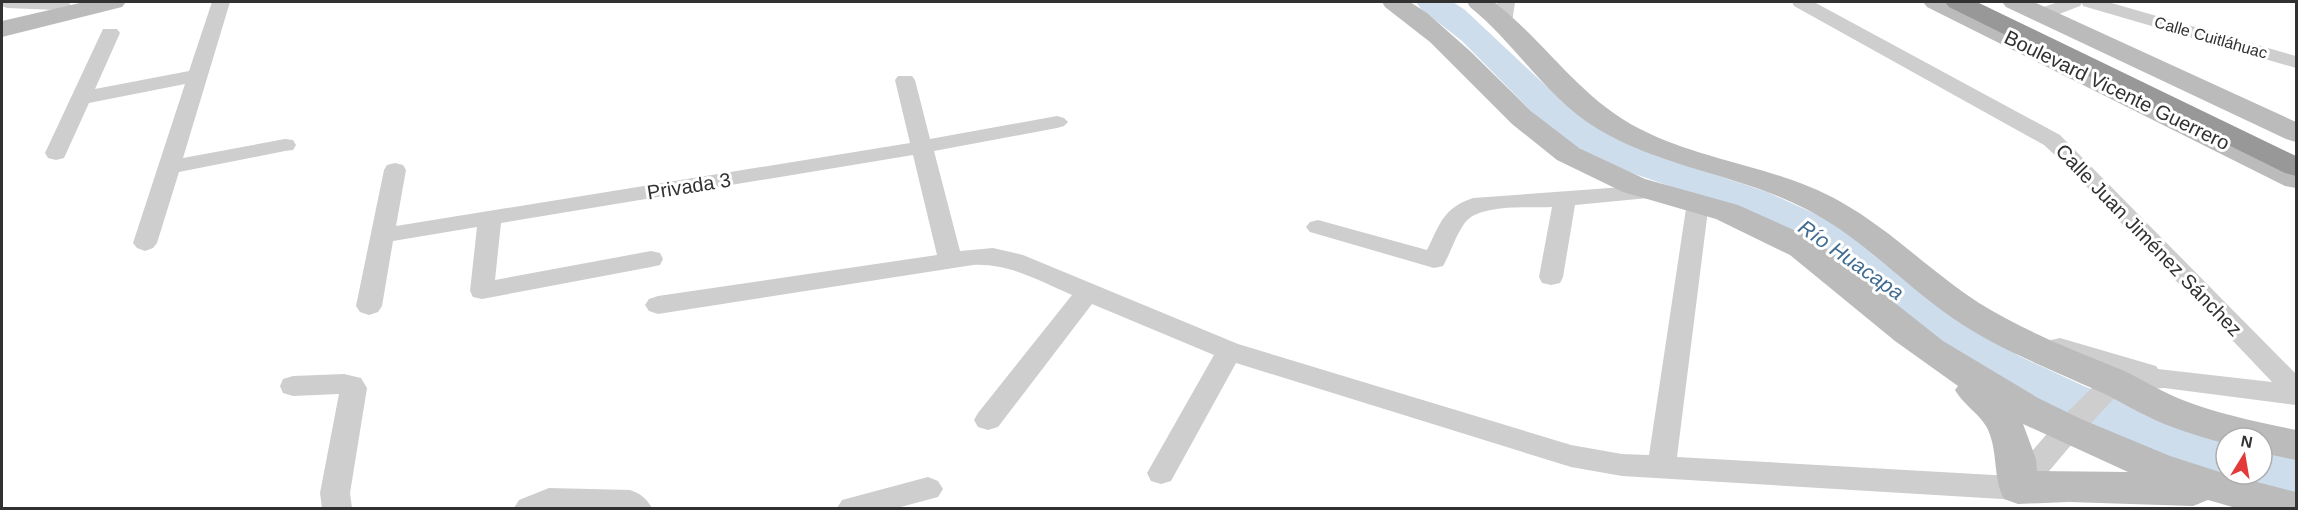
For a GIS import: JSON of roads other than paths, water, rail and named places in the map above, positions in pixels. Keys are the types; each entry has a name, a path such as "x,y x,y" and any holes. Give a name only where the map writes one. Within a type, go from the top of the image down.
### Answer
{"highway":[{"name":"Boulevard Vicente Guerrero","path":"1958,2 2296,167"},
{"name":"Boulevard Vicente Guerrero","path":"1982,2 2296,153"}],"main road":[{"path":"2,29 113,2"},
{"path":"1394,2 1412,13 1449,46 1541,135 1570,155 1652,192 1698,202 1741,217 1804,249 1883,314 1944,359 2139,461 2276,504"},
{"path":"1479,2 1505,12 1580,104 1606,123 1636,138 1672,151 1799,192 1828,207 1858,226 1930,285 1969,312 2038,350 2111,386 2164,408 2234,432 2296,445"},
{"name":"Boulevard Vicente Guerrero","path":"1936,2 2296,179"},
{"name":"Boulevard Vicente Guerrero","path":"2015,2 2296,133"},
{"path":"1944,359 2003,420 2016,459 2017,498 2068,486 2200,490 2276,504"}],"street":[{"path":"7,2 61,5 68,12"},
{"path":"145,243 221,2"},
{"name":"Calle Juan Jiménez Sánchez","path":"1801,2 2052,140 2076,162 2296,393"},
{"path":"2042,14 2073,2"},
{"name":"Calle Cuitláhuac","path":"2090,2 2296,62"},
{"path":"56,153 110,33"},
{"path":"81,98 198,75"},
{"path":"904,80 923,147 950,260"},
{"name":"Privada 3","path":"385,235 923,147 1056,122"},
{"path":"169,167 285,145"},
{"path":"369,306 385,235 395,170"},
{"path":"1318,227 1434,260 1454,220 1464,209 1480,203 1652,192"},
{"path":"1551,277 1565,199"},
{"path":"1662,466 1698,202"},
{"path":"490,219 482,291 651,259"},
{"path":"658,305 950,260 993,256 1088,292 1229,351 1571,456 1622,465 1662,466 2017,498 2071,427 2111,386 2164,378"},
{"path":"988,420 1088,292"},
{"path":"1969,312 2049,343 2115,365 2164,378 2296,393"},
{"path":"1161,473 1229,351"},
{"path":"293,386 344,384 354,388 335,493 337,508"},
{"path":"852,508 928,489"},
{"path":"529,508 549,500 630,502 637,508"}],"waterway":[{"name":"Río Huacapa","path":"1432,2 1474,34 1549,108 1590,139 1642,164 1753,201 1806,225 1835,244 1941,327 2003,368 2101,412 2214,457"},
{"name":"Río Huacapa","path":"2274,473 2296,478"}]}
